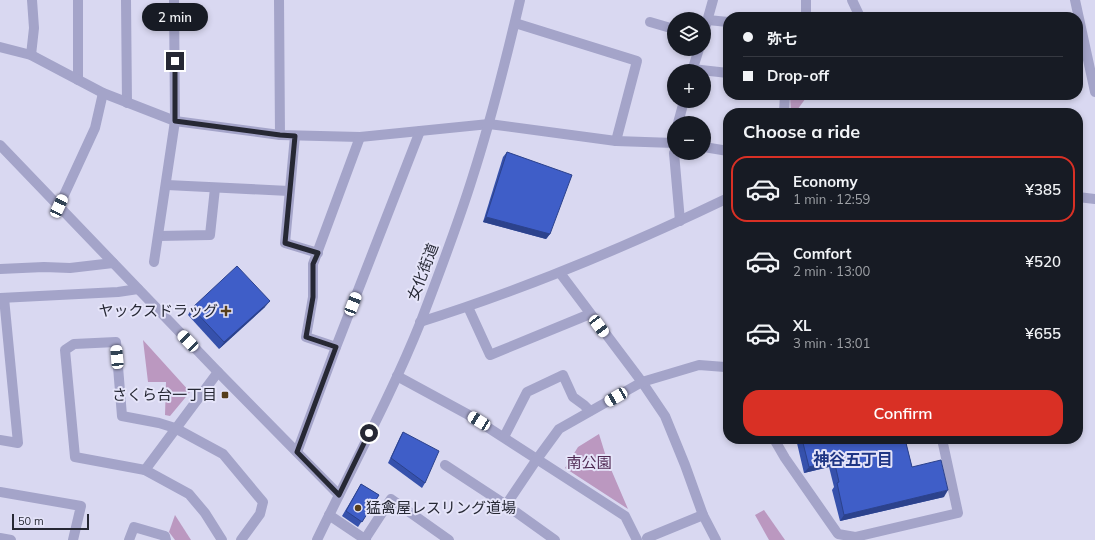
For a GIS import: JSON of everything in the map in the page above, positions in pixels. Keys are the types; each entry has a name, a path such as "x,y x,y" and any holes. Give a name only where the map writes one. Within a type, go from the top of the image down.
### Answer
{"street":[{"path":"31,55 34,28 32,0"},
{"path":"78,0 78,80"},
{"path":"126,0 127,103"},
{"path":"154,262 167,185 175,121 174,0"},
{"path":"279,0 280,135"},
{"name":"女化街道","path":"317,540 397,376 420,322 456,228 489,124 520,0"},
{"path":"710,12 713,0"},
{"path":"806,0 806,12"},
{"path":"1075,0 1078,12"},
{"path":"855,1 858,12"},
{"path":"711,20 723,22"},
{"path":"650,22 667,26"},
{"path":"515,23 637,61 616,142"},
{"path":"1083,35 1095,88"},
{"path":"0,47 31,55 103,93 175,121 280,135 360,137 489,124 616,142 667,146"},
{"path":"711,72 723,73"},
{"path":"59,206 95,128 103,93"},
{"path":"297,452 420,131"},
{"path":"295,136 285,243 318,253"},
{"path":"336,347 306,337 313,297 313,264 360,137"},
{"path":"0,145 218,372 339,495"},
{"path":"711,148 723,149"},
{"path":"675,160 680,221"},
{"path":"167,185 290,191"},
{"path":"158,236 210,234 215,188"},
{"path":"1083,198 1095,199"},
{"path":"420,322 468,307 560,273 680,221 723,200"},
{"path":"0,269 44,267 70,268 113,263"},
{"path":"560,273 642,382 665,416 703,515 716,540"},
{"path":"0,440 18,443 2,298 118,292 138,289"},
{"path":"468,307 490,355 590,314"},
{"path":"222,540 205,513 189,494 145,470 75,457 65,350 74,344 116,342 122,416 159,423 175,428 224,454 263,502 260,514 241,540"},
{"path":"506,505 559,429 642,382 699,365 723,367"},
{"path":"145,470 218,372"},
{"path":"504,436 527,392 563,375 573,397 590,411"},
{"path":"397,376 504,436 625,516 637,540"},
{"path":"777,444 838,534 855,537 958,513 943,444"},
{"path":"445,465 506,505 555,540"},
{"path":"0,492 81,506 73,540"},
{"path":"329,515 366,540 391,499 449,540"},
{"path":"648,540 647,538 703,515"},
{"path":"129,540 134,527 165,536 166,540"},
{"path":"0,538 11,540"}],"green space":[{"path":"790,100 804,100 799,108 791,108"},
{"path":"143,340 190,392 170,416 165,415 166,382 148,382"},
{"name":"南公園","path":"599,434 607,460 628,509 565,468 578,447"},
{"path":"764,510 785,540 769,540 755,515"},
{"path":"175,515 191,540 175,540 169,532"}],"building":[{"path":"507,152 572,175 550,234 486,217"},
{"name":"ヤックスドラッグ","path":"237,266 270,301 224,342 192,308"},
{"path":"403,432 439,451 425,483 391,458"},
{"path":"803,444 906,444 912,467 941,460 948,490 844,515 834,460 809,467"},
{"path":"361,484 379,495 362,522 346,511"}],"place":[{"name":"ヤックスドラッグ","path":"226,311"},
{"name":"さくら台一丁目","path":"225,395"},
{"name":"猛禽屋レスリング道場","path":"358,508"}],"district":[{"name":"神谷五丁目","path":"853,459"}],"route":[{"path":"175,61 175,121 295,136 285,243 318,253 313,264 313,297 306,337 336,347 297,452 339,495 369,433"}]}
